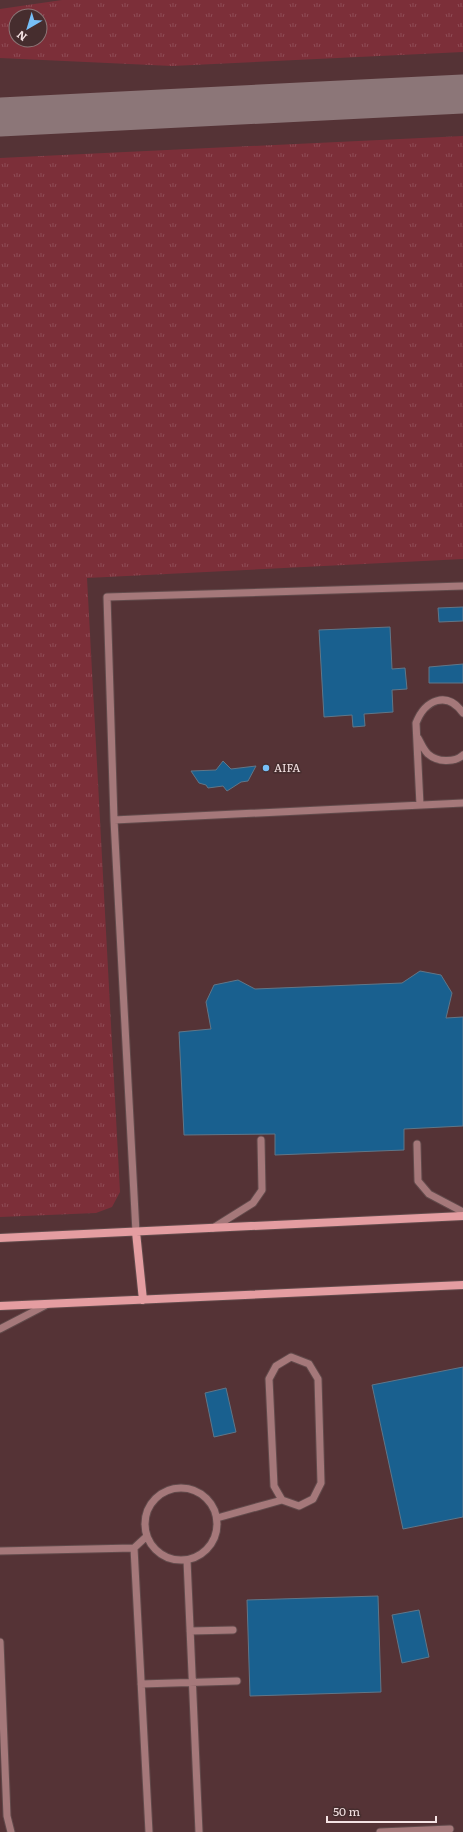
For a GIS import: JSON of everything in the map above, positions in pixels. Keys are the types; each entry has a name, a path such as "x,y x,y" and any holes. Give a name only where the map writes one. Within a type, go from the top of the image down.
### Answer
{"street":[{"path":"0,1238 463,1216"},
{"path":"136,1232 143,1300"},
{"path":"0,1306 463,1285"}],"lane":[{"path":"136,1232 114,820 107,597 463,586"},
{"path":"420,805 416,723 419,716 424,707 437,701 453,702 463,713"},
{"path":"417,736 428,754 436,759 454,760 463,755"},
{"path":"114,820 463,803"},
{"path":"213,1228 253,1203 262,1190 261,1140"},
{"path":"417,1144 418,1182 429,1194 463,1212"},
{"path":"0,1329 48,1304"},
{"path":"217,1518 282,1500 299,1506 313,1498 321,1484 318,1379 309,1364 291,1357 276,1366 269,1379 274,1486 282,1500"},
{"path":"186,1488 197,1492 206,1498 213,1507 217,1518 217,1530 214,1541 207,1550 198,1557 187,1560 175,1560 163,1556 153,1547 147,1536 145,1524 147,1512 150,1506 153,1501 163,1493 174,1489 186,1488"},
{"path":"0,1551 134,1548 147,1536"},
{"path":"134,1548 149,1832"},
{"path":"187,1560 199,1832"},
{"path":"190,1631 233,1630"},
{"path":"0,1642 7,1816 11,1832"},
{"path":"141,1684 237,1681"},
{"path":"380,1832 450,1829"}],"shaded area":[{"path":"0,0 463,0 463,1832 0,1832"}],"green space":[{"path":"62,0 463,0 463,52 172,66 0,58 0,9"},
{"path":"463,136 463,559 87,578 120,1192 112,1207 96,1213 0,1217 0,158"}],"building":[{"path":"463,607 463,621 439,622 438,608"},
{"path":"390,627 392,669 405,668 407,689 392,690 393,712 364,714 365,726 353,727 352,715 324,717 319,630"},
{"path":"463,664 463,683 429,683 429,667"},
{"name":"AIFA","path":"223,761 231,769 256,766 248,781 241,782 227,791 223,786 208,788 206,785 199,783 191,771 216,770"},
{"path":"420,971 441,975 452,993 446,1018 463,1017 463,1126 404,1129 404,1150 275,1155 275,1134 184,1135 179,1032 211,1029 206,1002 214,985 238,980 255,989 402,983"},
{"path":"463,1367 463,1517 403,1529 372,1385"},
{"path":"226,1388 236,1432 214,1437 205,1393"},
{"path":"378,1596 381,1692 250,1696 247,1600"},
{"path":"419,1610 429,1657 402,1663 392,1615"}],"taxiway":[{"path":"0,117 463,94"}],"place":[{"name":"AIFA","path":"266,768"}]}
